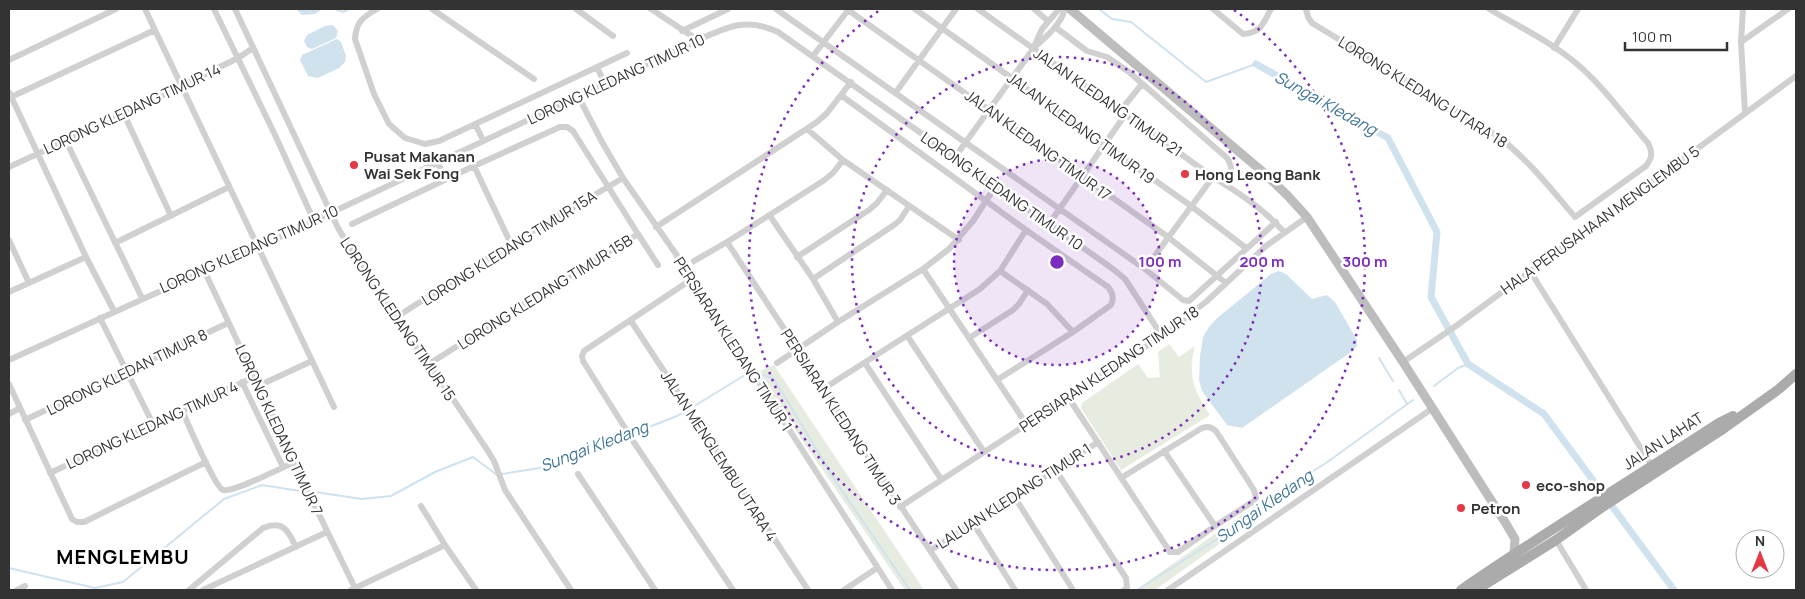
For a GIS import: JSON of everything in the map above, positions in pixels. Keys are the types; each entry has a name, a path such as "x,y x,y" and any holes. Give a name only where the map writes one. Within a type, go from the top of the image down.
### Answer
{"main road":[{"name":"JALAN LAHAT","path":"1619,491 1715,435 1760,403 1796,374"},
{"name":"JALAN LAHAT","path":"1476,590 1556,540 1652,466 1719,423 1760,403"},
{"name":"JALAN LAHAT","path":"1460,590 1514,553 1602,503"}],"street":[{"path":"9,60 116,9"},
{"path":"145,9 334,407"},
{"path":"214,9 314,221"},
{"name":"LORONG KLEDANG TIMUR 15","path":"235,9 330,213 362,270 429,364 494,461 505,490 571,590"},
{"path":"377,9 361,19 357,25 355,39 374,94 389,124 406,138 425,144 439,141 628,53"},
{"path":"432,9 534,79"},
{"path":"576,9 613,36"},
{"path":"651,9 698,40"},
{"path":"682,31 728,9"},
{"path":"776,9 1144,269 1183,300 1188,300 1276,222"},
{"path":"813,56 849,9"},
{"name":"JALAN KLEDANG TIMUR 17","path":"849,9 990,109 1081,177 1168,237 1226,283"},
{"name":"JALAN KLEDANG TIMUR 19","path":"915,9 1191,206 1246,248"},
{"path":"896,92 956,9"},
{"name":"JALAN KLEDANG TIMUR 21","path":"978,9 1122,113 1213,177 1251,201 1276,222 1284,232"},
{"path":"1034,9 1048,21"},
{"path":"1033,49 1042,29 1059,9"},
{"path":"955,157 1033,49 1055,27 1065,9"},
{"path":"1070,9 1080,12 1263,172 1307,217 1433,408 1515,539 1514,553"},
{"path":"1213,9 1243,34 1252,34 1260,29 1270,9"},
{"path":"1489,9 1554,48 1578,9"},
{"path":"1743,9 1741,42 1745,114"},
{"path":"1741,42 1788,9"},
{"name":"LORONG KLEDANG UTARA 18","path":"1306,10 1312,23 1510,146 1523,157 1575,217 1646,166 1651,159 1652,151 1642,136 1587,73 1554,48"},
{"name":"LORONG KLEDANG TIMUR 10","path":"9,360 314,221 698,40 735,25 755,24 778,32 852,82 1124,279 1162,336"},
{"path":"1055,27 1087,51 1107,57 1113,61 1228,158 1232,166 1231,175 1226,185"},
{"path":"114,311 86,257 10,94 155,30"},
{"name":"LORONG KLEDANG TIMUR 14","path":"9,168 238,58 253,48"},
{"path":"597,67 605,84"},
{"name":"HALA PERUSAHAAN MENGLEMBU 5","path":"1403,362 1456,326 1796,76"},
{"path":"656,227 807,129 827,113 852,82"},
{"path":"1049,224 1104,144 1142,84"},
{"name":"PERSIARAN KLEDANG TIMUR 1","path":"578,96 623,178 692,279 876,568 892,590"},
{"name":"LORONG KLEDANG TIMUR 10","path":"842,96 1026,230 1108,287 1113,296 1110,305 1073,332"},
{"path":"124,114 171,216"},
{"path":"475,124 483,140"},
{"name":"LORONG KLEDANG TIMUR 15B","path":"429,364 638,234 573,131 566,127 560,127 474,166"},
{"path":"807,129 843,160 959,240"},
{"path":"66,141 142,298"},
{"path":"694,261 770,216 824,181 843,160"},
{"path":"437,162 446,179"},
{"path":"352,224 474,166 511,244"},
{"path":"1144,269 1213,177"},
{"name":"LORONG KLEDANG TIMUR 15A","path":"395,318 511,244 623,178"},
{"path":"115,243 229,187"},
{"path":"777,363 923,269 949,249 959,240 995,187"},
{"path":"797,257 869,210 877,204 887,190"},
{"path":"813,279 894,225 900,220 909,206"},
{"path":"770,216 813,279 838,322"},
{"name":"PERSIARAN KLEDANG TIMUR 18","path":"900,507 1162,336 1193,313 1284,232 1307,217"},
{"path":"823,389 908,337 980,289 1000,271 1026,230"},
{"path":"638,234 658,265"},
{"path":"9,240 29,283"},
{"name":"PERSIARAN KLEDANG TIMUR 3","path":"727,242 956,590"},
{"path":"9,292 86,257"},
{"path":"923,269 1026,425"},
{"name":"LORONG KLEDANG TIMUR 7","path":"204,270 353,589"},
{"path":"997,380 1073,332 1047,304 1000,271"},
{"path":"1530,271 1652,466"},
{"path":"692,279 584,352 582,356 583,361 635,444 733,590"},
{"path":"969,338 1013,310 1028,290"},
{"path":"100,318 153,424"},
{"name":"JALAN MENGLEMBU UTARA 4","path":"631,321 808,590"},
{"name":"LORONG KLEDAN TIMUR 8","path":"25,420 228,323"},
{"path":"908,337 984,452"},
{"path":"258,386 312,361"},
{"path":"865,363 941,479"},
{"name":"LORONG KLEDANG TIMUR 4","path":"50,473 254,377"},
{"path":"242,382 283,468"},
{"path":"9,384 72,519 77,522 84,522 206,462"},
{"path":"1068,397 1098,442 1121,478 1170,552 1178,552 1256,498 1254,490 1212,428 1207,426 1121,478"},
{"path":"9,414 20,408"},
{"path":"1168,590 1433,408"},
{"path":"182,410 206,462 219,487 223,490 229,490 252,482 295,462"},
{"name":"LALUAN KLEDANG TIMUR 1","path":"931,550 1098,442"},
{"path":"1164,452 1215,526"},
{"path":"1055,469 1126,578 1127,587 1124,590"},
{"path":"578,474 655,590"},
{"path":"1014,496 1073,590"},
{"path":"421,506 476,590"},
{"path":"973,523 1015,590"},
{"path":"189,590 262,528 278,525 284,528 289,532 296,547"},
{"path":"203,590 327,532"},
{"path":"1515,539 1529,544"},
{"path":"1556,540 1586,590"},
{"path":"353,589 445,545"},
{"path":"844,590 876,568"},
{"path":"17,590 25,586"}],"shaded area":[{"path":"1169,344 1179,357 1195,346 1192,374 1196,390 1210,415 1121,470 1081,408 1082,403 1138,364 1148,378 1160,377 1158,352"},
{"path":"774,365 924,590 905,590 756,373"},
{"path":"1268,496 1274,505 1155,590 1136,590"}],"water":[{"path":"296,9 322,9 315,14 302,15"},
{"path":"333,25 338,31 336,38 312,49 307,47 304,41 307,35 325,26"},
{"path":"337,39 341,42 346,56 345,62 339,68 318,78 308,76 300,60 302,55"},
{"path":"1279,271 1286,274 1312,299 1327,295 1335,302 1357,340 1357,346 1242,428 1227,425 1202,391 1199,380 1203,337 1216,319 1271,274"}],"waterway":[{"path":"335,9 343,12 349,9"},
{"path":"1099,9 1112,19 1131,22 1206,82 1256,64"},
{"name":"Sungai Kledang","path":"1256,64 1388,138 1437,232 1431,297 1468,364 1544,414 1674,590"},
{"path":"1379,358 1393,381"},
{"name":"Sungai Kledang","path":"1434,386 1458,368 1468,364"},
{"name":"Sungai Kledang","path":"757,373 774,379 838,485 910,590"},
{"name":"Sungai Kledang","path":"691,408 745,375 752,374"},
{"path":"1399,390 1407,404"},
{"name":"Sungai Kledang","path":"1137,590 1228,532 1286,488 1326,463 1413,400"},
{"name":"Sungai Kledang","path":"502,474 546,467 594,443 644,429 687,410"},
{"name":"Sungai Kledang","path":"315,492 362,499 391,496 435,472 473,457 497,475"},
{"name":"Sungai Kledang","path":"9,568 95,588 123,582 224,499 262,485 300,491"}],"place":[{"name":"Pusat Makanan Wai Sek Fong","path":"354,165"},
{"name":"Hong Leong Bank","path":"1185,174"},
{"name":"eco-shop","path":"1526,485"},
{"name":"Petron","path":"1461,508"}],"district":[{"name":"MENGLEMBU","path":"123,556"}]}
